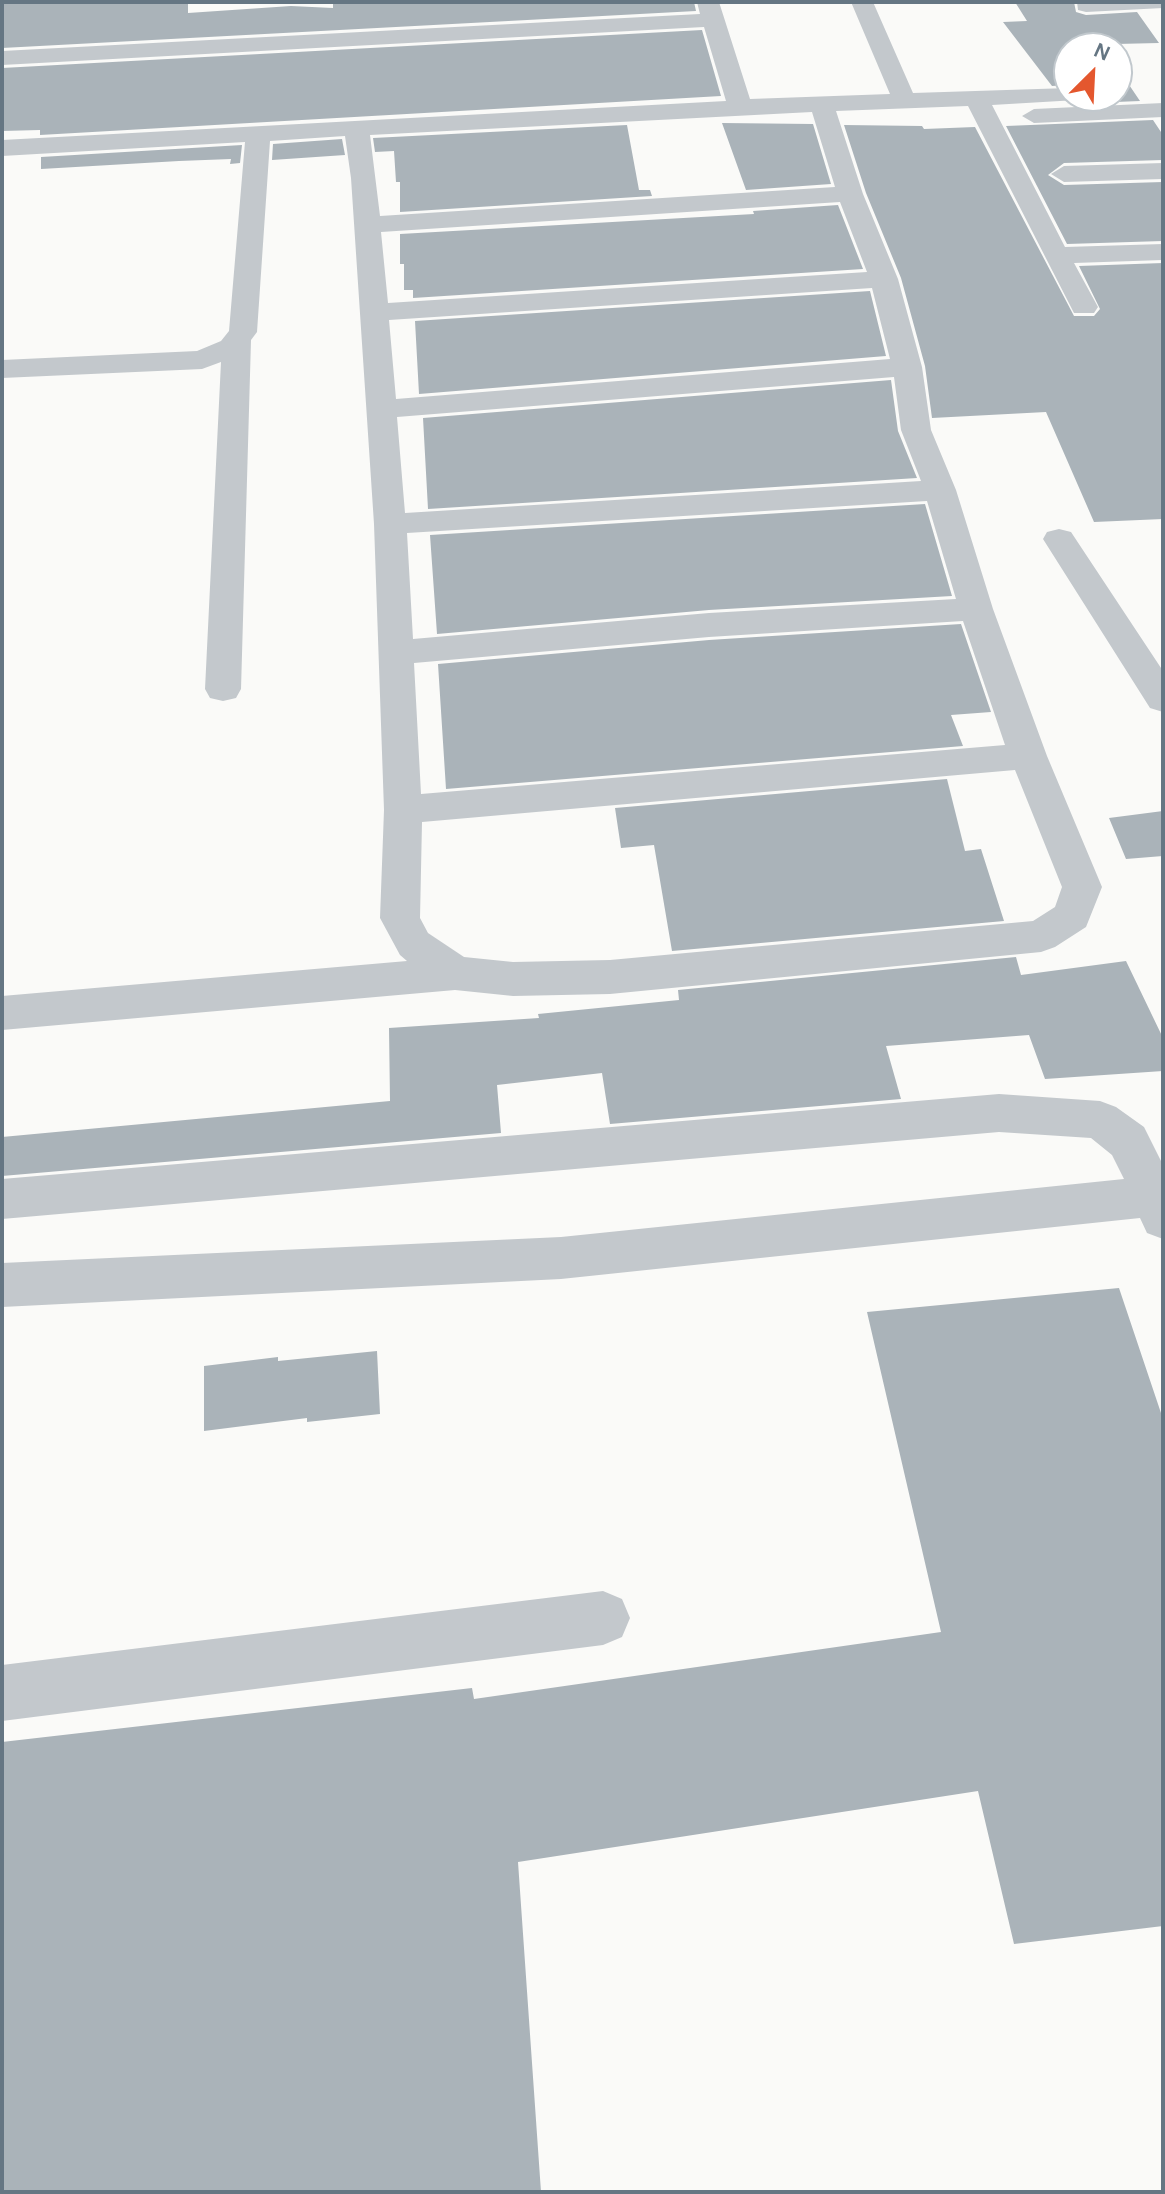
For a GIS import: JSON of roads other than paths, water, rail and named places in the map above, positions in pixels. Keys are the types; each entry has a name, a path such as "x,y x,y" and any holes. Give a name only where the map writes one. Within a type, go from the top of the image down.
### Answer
{"street":[{"path":"862,2 905,102"},
{"path":"1086,5 1161,2"},
{"path":"2,58 711,11 740,107"},
{"path":"1133,92 1163,91"},
{"path":"825,115 905,102 981,108 1053,97"},
{"path":"2,148 740,107 825,115 981,108 1163,110"},
{"path":"981,108 1084,307"},
{"path":"2,1013 455,973 513,979 610,977 1041,936 1072,916 1082,887 1028,756 976,609 940,490 916,430 907,367 884,279 850,194 825,115"},
{"path":"356,127 367,225 390,524 403,810 400,918 414,944 455,973"},
{"path":"2,369 202,360 231,347 243,332 258,132"},
{"path":"1064,174 1163,171"},
{"path":"367,225 850,194"},
{"path":"1056,255 1163,252"},
{"path":"372,313 884,279"},
{"path":"223,689 237,340"},
{"path":"379,409 907,367"},
{"path":"390,524 940,490"},
{"path":"1059,539 1163,699"},
{"path":"394,653 709,625 976,609"},
{"path":"403,810 1028,756"},
{"path":"2,1199 999,1113 1100,1120 1128,1141 1159,1207 561,1258 2,1285"},
{"path":"2,1693 603,1618"}]}
